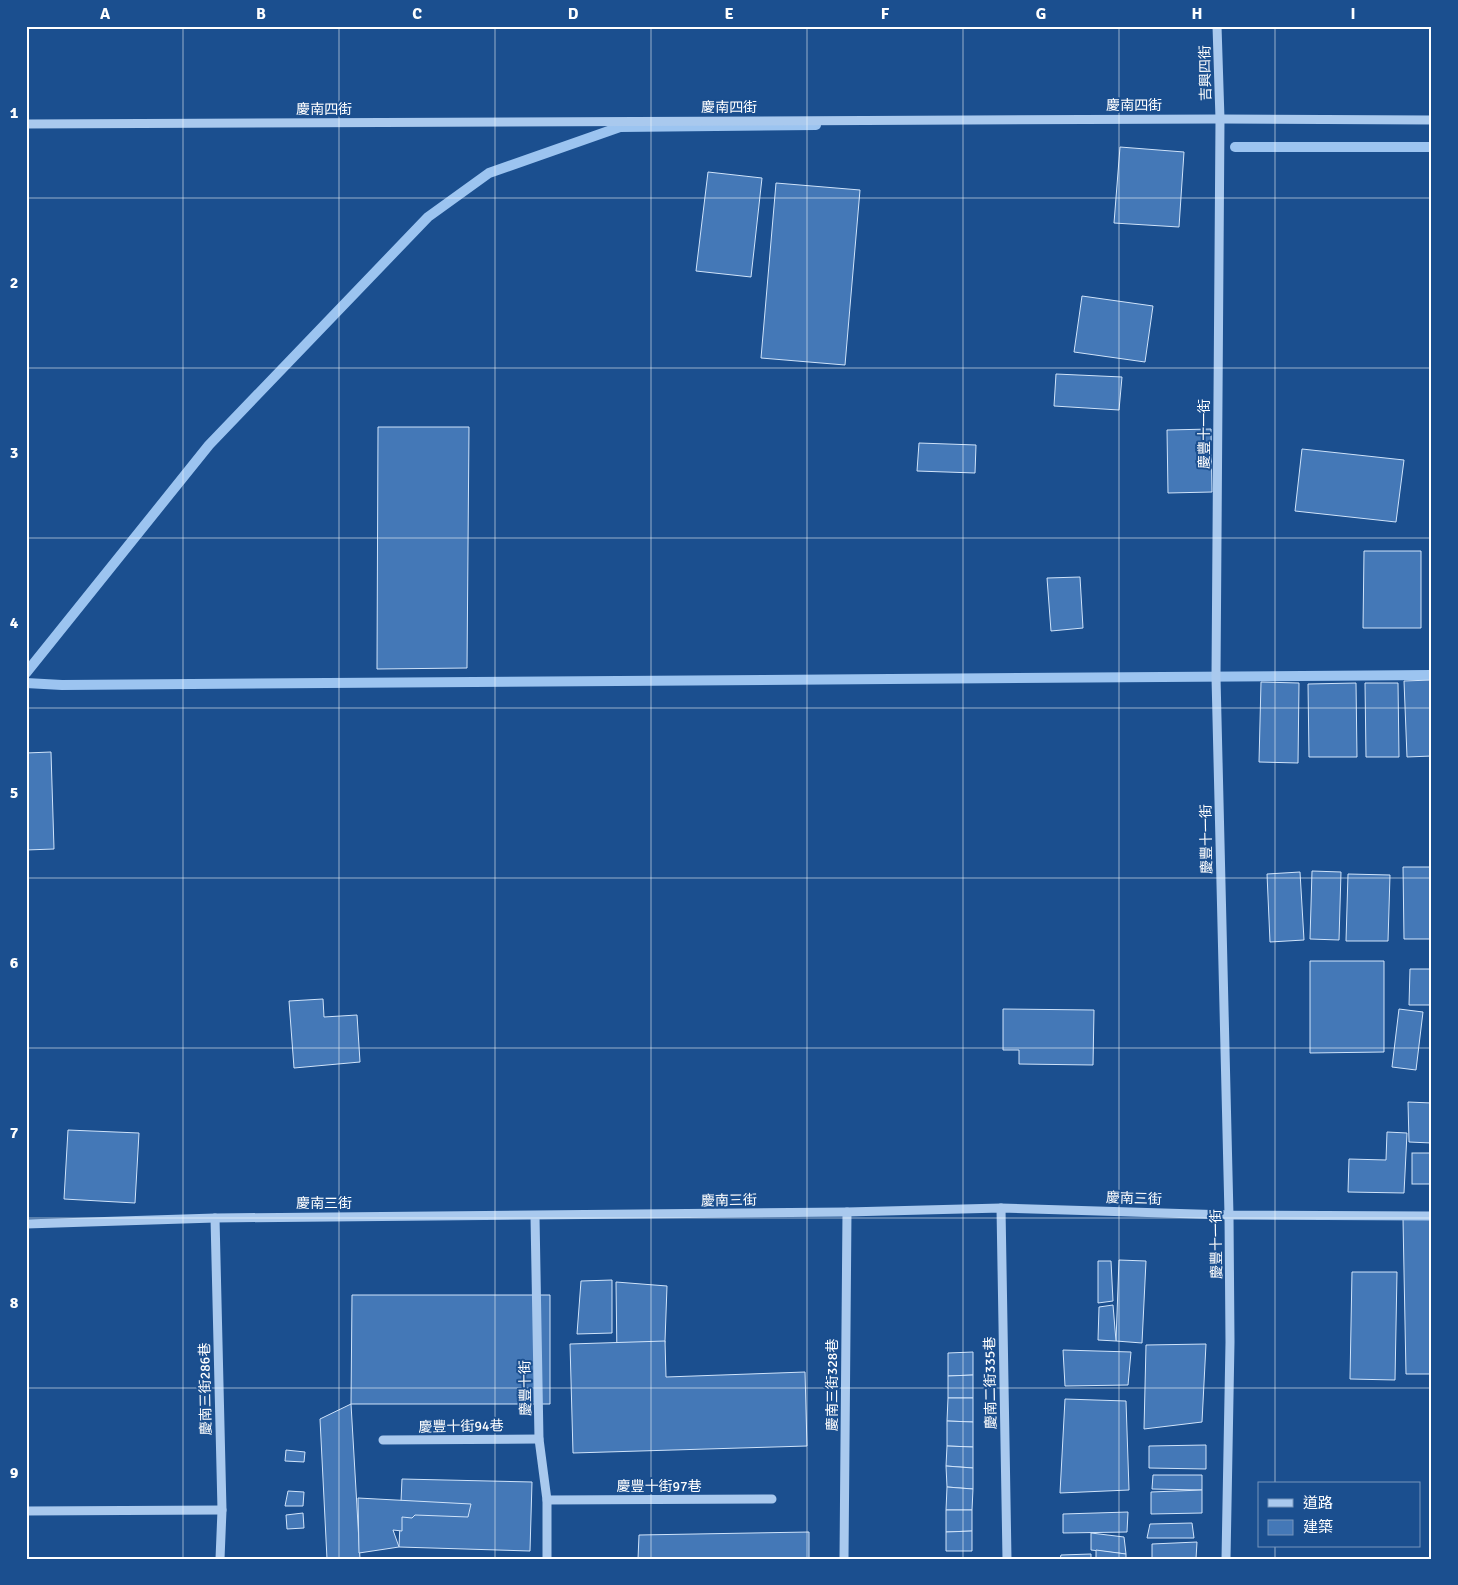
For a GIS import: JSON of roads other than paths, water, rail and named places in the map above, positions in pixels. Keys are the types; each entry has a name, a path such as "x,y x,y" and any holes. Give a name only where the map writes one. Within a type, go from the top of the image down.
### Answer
{"street":[{"name":"吉興四街","path":"1217,26 1220,119"},
{"name":"慶南四街","path":"26,124 1220,119 1432,120"},
{"name":"慶豐十一街","path":"1220,119 1216,677 1229,1215 1230,1342 1226,1559"},
{"name":"慶南三街","path":"26,1224 215,1218 535,1216 1001,1208 1229,1215 1432,1216"},
{"name":"慶南二街335巷","path":"1001,1208 1007,1559"},
{"name":"慶南三街328巷","path":"844,1559 847,1212"},
{"name":"慶豐十街","path":"535,1216 540,1439 547,1500 547,1559"},
{"name":"慶南三街286巷","path":"215,1218 222,1510 220,1559"},
{"name":"慶豐十街94巷","path":"383,1440 540,1439"},
{"name":"慶豐十街97巷","path":"547,1500 772,1499"},
{"path":"26,1512 222,1510"}],"waterway":[{"path":"26,673 209,445 428,217 489,173 620,127 816,125"},
{"path":"1235,147 1432,147"},
{"path":"26,683 62,685 1432,675"}]}
